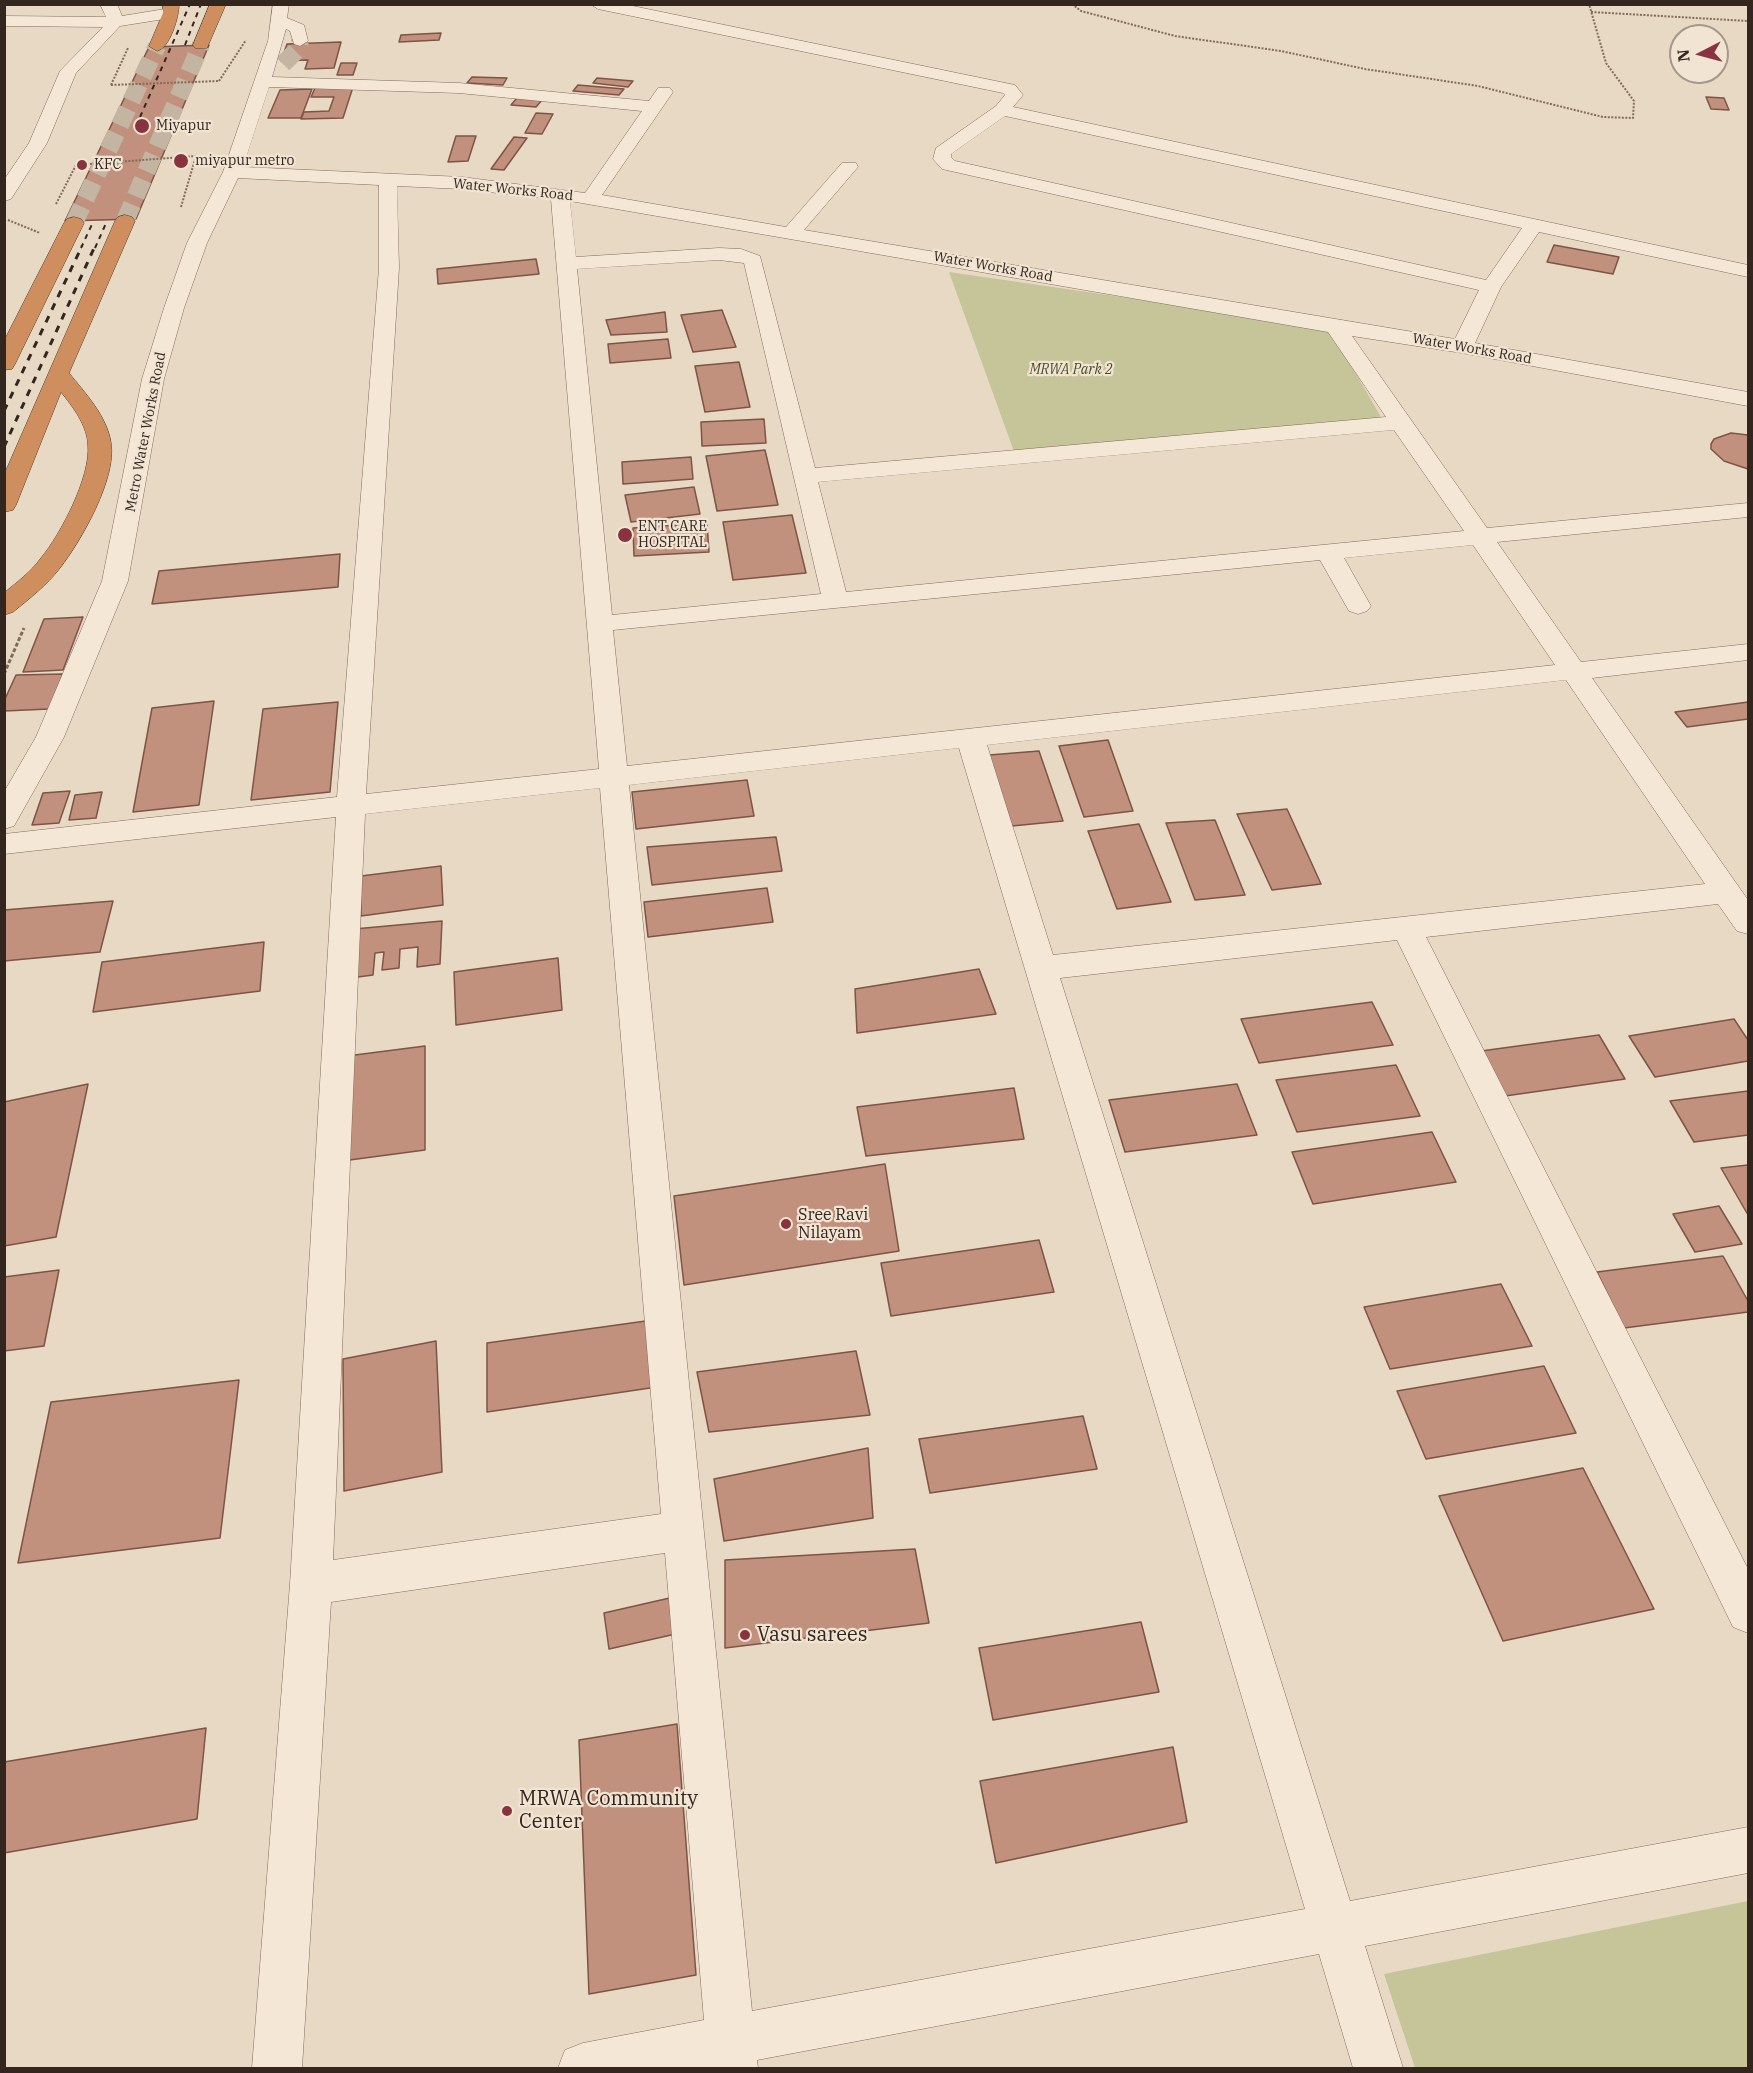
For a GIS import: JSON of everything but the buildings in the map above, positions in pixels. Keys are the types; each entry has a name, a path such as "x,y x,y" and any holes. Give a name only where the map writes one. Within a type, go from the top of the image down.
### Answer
{"highway":[{"path":"201,45 218,4"},
{"path":"157,46 171,9"},
{"path":"4,505 58,373 125,221"},
{"path":"4,364 10,346 74,223"},
{"path":"4,607 51,563 74,526 93,484 100,446 89,414 58,373"}],"street":[{"path":"108,4 112,8 115,22"},
{"path":"598,4 1009,89 1014,95 1002,110 942,152 942,159 950,165 1491,287"},
{"path":"4,21 115,22 171,9"},
{"path":"280,13 298,28 300,41"},
{"name":"Metro Water Works Road","path":"4,819 50,737 115,581 156,369 197,243 232,172 271,72 280,13"},
{"path":"4,195 38,143 68,71 115,22"},
{"path":"271,72 444,86 654,107"},
{"path":"666,90 654,107 575,197 566,264 732,2055"},
{"path":"1002,110 1749,271"},
{"path":"791,232 849,167"},
{"name":"Water Works Road","path":"232,172 462,183 575,197 1462,347 1749,399"},
{"path":"277,2068 311,1584 351,806 389,268 388,179"},
{"path":"1462,347 1491,287 1533,226"},
{"path":"566,264 719,254 741,255 753,260 835,601"},
{"path":"1335,327 1749,923"},
{"path":"806,476 1402,422"},
{"path":"599,624 1749,510"},
{"path":"1328,552 1359,606"},
{"path":"4,844 1749,652"},
{"path":"970,737 1378,2068"},
{"path":"1041,968 1727,892"},
{"path":"1406,927 1749,1612"},
{"path":"311,1584 683,1531"},
{"path":"583,2068 732,2055 1334,1928 1749,1850"}],"path":[{"path":"1072,4 1081,12 1175,36 1281,51 1365,69 1478,86 1603,117 1634,118 1635,97 1606,64 1589,4"},
{"path":"1591,12 1749,21"},
{"path":"128,48 111,85 219,81 247,38"},
{"path":"56,204 76,165 196,156 179,216"},
{"path":"4,218 41,233"}],"green space":[{"name":"MRWA Park 2","path":"949,272 1329,327 1385,424 1016,457"},
{"path":"1748,1901 1748,2068 1415,2068 1384,1974"}],"tunnel":[{"path":"283,64 298,49 300,41"},
{"path":"125,221 201,45"},
{"path":"74,223 157,46"}],"railway":[{"path":"136,126 190,4"},
{"path":"185,45 201,4"},
{"path":"95,248 107,221"},
{"path":"81,248 93,222"},
{"path":"4,411 82,246"},
{"path":"4,447 95,246"}],"place":[{"name":"Miyapur","path":"142,126"},
{"name":"miyapur metro","path":"181,161"},
{"name":"KFC","path":"82,165"},
{"name":"ENT CARE HOSPITAL","path":"625,535"},
{"name":"Sree Ravi Nilayam","path":"786,1224"},
{"name":"Vasu sarees","path":"745,1635"},
{"name":"MRWA Community Center","path":"507,1811"}]}
